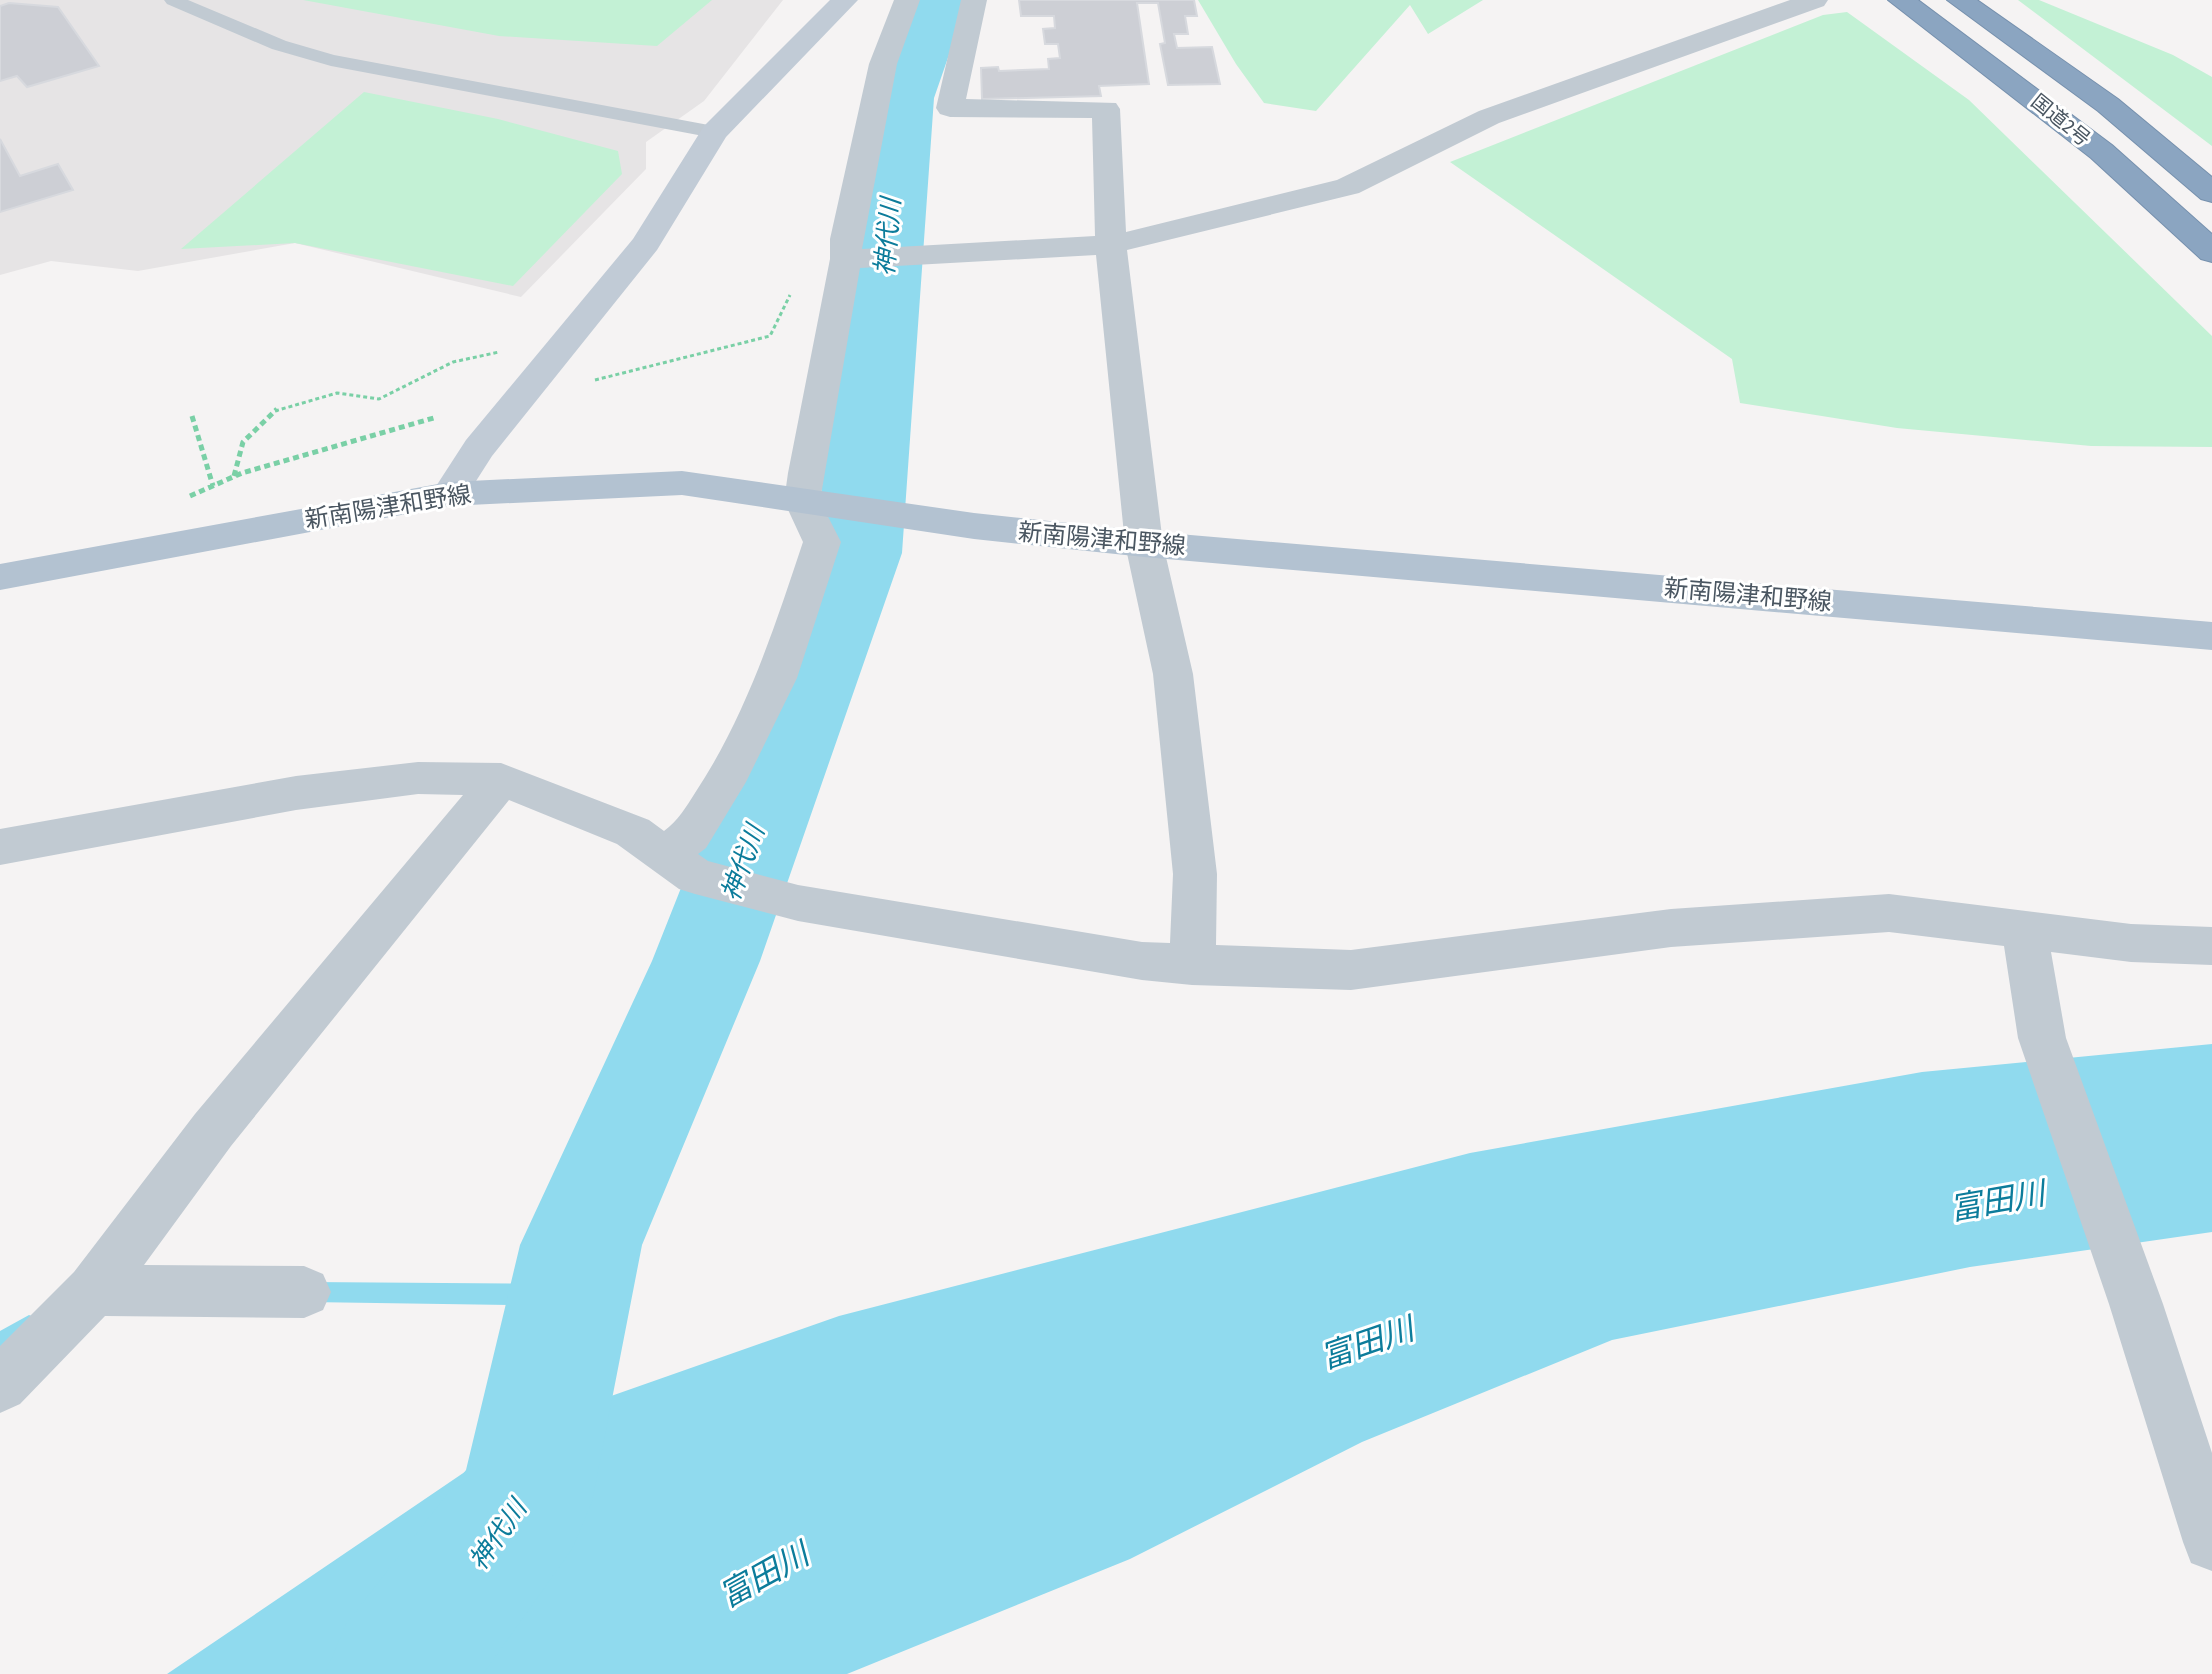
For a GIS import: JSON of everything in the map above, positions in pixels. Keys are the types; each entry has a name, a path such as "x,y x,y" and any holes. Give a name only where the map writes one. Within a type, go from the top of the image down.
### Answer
{"highway":[{"name":"国道2号","path":"1901,0 2055,113 2184,223 2212,252"},
{"name":"国道2号","path":"1960,0 2108,105 2212,193"}],"main road":[{"name":"新南陽津和野線","path":"0,577 449,494 682,483 899,516 1144,544 2212,636"}],"street":[{"path":"449,494 479,448 646,243 714,132 845,0"},
{"path":"679,866 690,836 725,782 777,678 822,542 818,504 846,249 883,64 907,0"},
{"path":"974,0 950,108 1106,109 1111,245 1144,544 1173,674 1195,874 1192,965"},
{"path":"846,249 926,257 1111,245 1348,187 1489,117 1815,0"},
{"path":"0,847 296,793 418,778 501,779 633,832 679,866 798,903 1142,961 1351,970 1671,928 1889,913 2131,943 2212,946"},
{"path":"0,1385 93,1290 213,1130 501,779"},
{"path":"2025,932 2042,1038 2136,1304 2212,1542"},
{"path":"93,1290 304,1292"}],"lane":[{"path":"173,0 279,45 331,60 714,132"}],"path":[{"path":"591,380 770,336 800,275 846,249"},
{"path":"234,476 243,442 278,409 337,393 379,399 453,362 512,349"},
{"path":"192,416 213,486"},
{"path":"186,497 234,476 437,417"}],"shaded area":[{"path":"0,0 783,0 704,101 646,142 646,169 521,297 295,243 138,271 51,261 0,275"}],"green space":[{"path":"303,0 712,0 657,46 499,36"},
{"path":"1198,0 1483,0 1428,34 1410,5 1316,111 1264,103 1236,64"},
{"path":"2018,0 2039,0 2173,55 2212,77 2212,146"},
{"path":"1847,12 1969,100 2212,336 2212,447 2091,446 1897,428 1740,403 1732,359 1450,162 1823,15"},
{"path":"364,92 498,119 618,151 622,174 513,286 295,243 181,249"}],"water":[{"name":"富田川","path":"2212,1044 2212,1232 1970,1267 1612,1340 1362,1442 1130,1559 847,1674 167,1674 540,1421 839,1316 1470,1153 1922,1072"}],"building":[{"path":"1019,0 1194,0 1197,16 1185,16 1188,34 1174,34 1177,48 1212,47 1220,84 1168,85 1160,44 1165,43 1158,3 1137,3 1149,84 1099,86 1101,96 982,99 981,68 998,67 999,71 1049,69 1048,59 1060,58 1058,44 1045,44 1043,29 1055,28 1054,16 1021,16"},
{"path":"9,3 58,7 99,66 27,87 17,76 0,81 0,6"},
{"path":"0,139 20,176 58,164 73,190 0,212"}],"waterway":[{"name":"神代川","path":"396,1674 525,1502 581,1245 706,961 858,553 901,98 937,0"},
{"path":"309,1292 570,1295"},
{"path":"0,1343 29,1326"}]}
